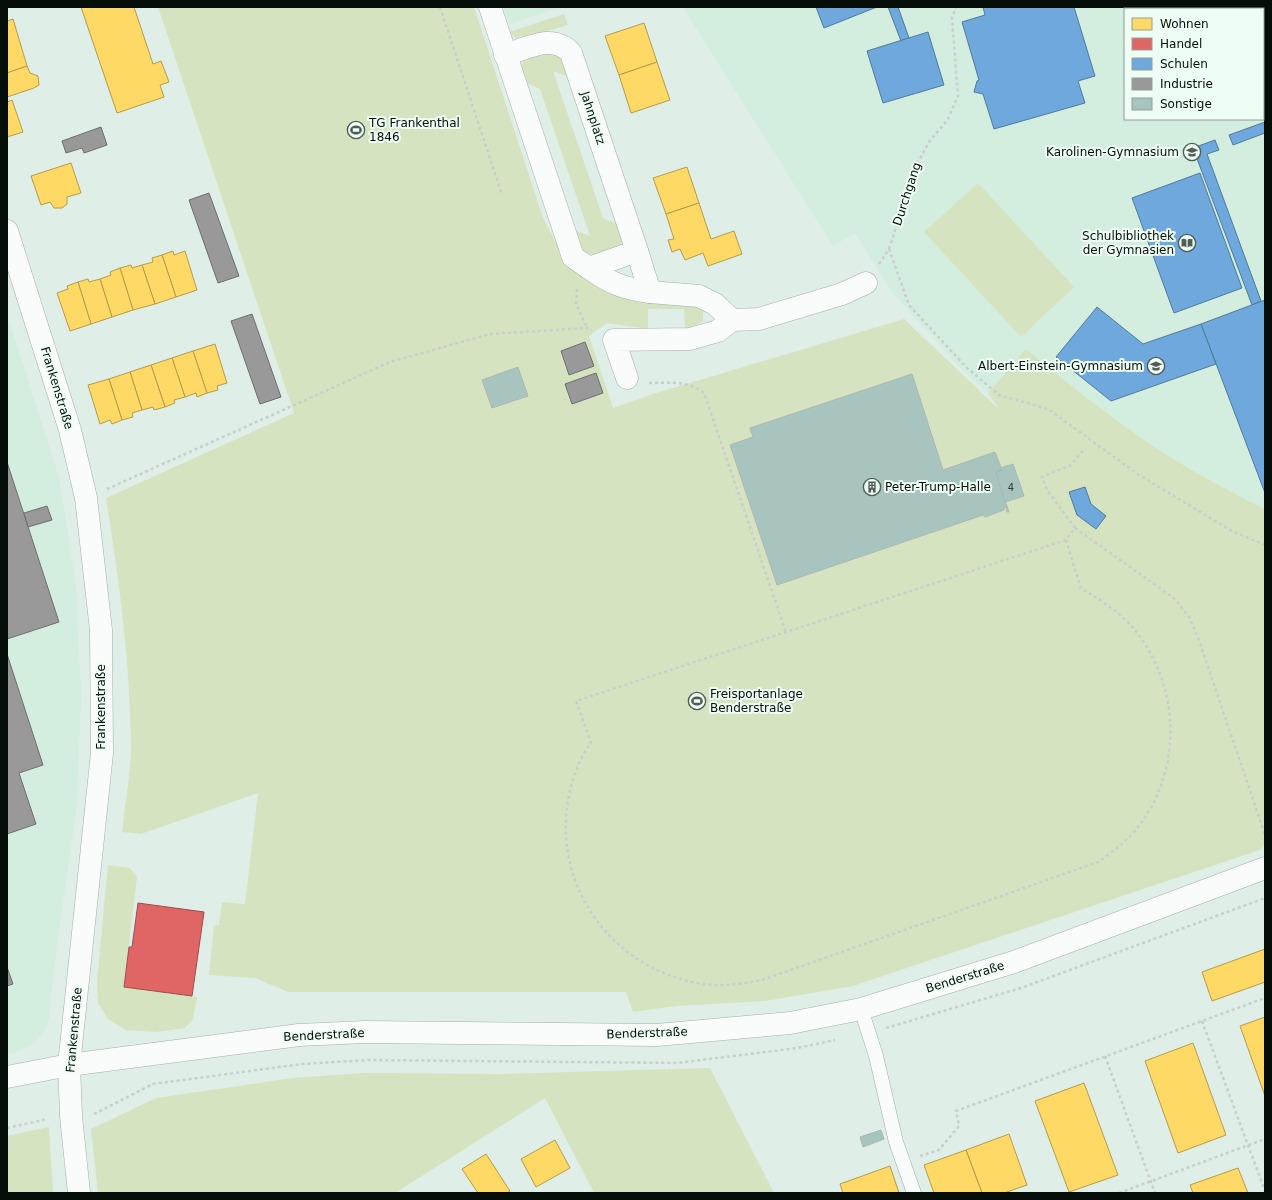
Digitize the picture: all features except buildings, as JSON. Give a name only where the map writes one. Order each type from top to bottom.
[{"type":"street","points":[[490,7],[573,257],[617,286],[626,289],[650,292],[699,296],[715,304],[732,320]]},
{"type":"street","name":"Jahnplatz","points":[[506,55],[552,42],[565,47],[571,53],[650,292]]},
{"type":"street","name":"Frankenstraße","points":[[7,232],[68,422],[86,498],[101,630],[102,752],[70,1065],[71,1116],[79,1193]]},
{"type":"street","points":[[589,268],[637,251]]},
{"type":"street","points":[[627,378],[614,340],[690,339],[718,331],[732,320],[759,319],[842,294],[866,283]]},
{"type":"street","name":"Benderstraße","points":[[7,1077],[70,1065],[299,1035],[365,1032],[656,1035],[790,1024],[861,1009],[1014,962],[1265,868]]},
{"type":"lane","points":[[861,1009],[876,1056],[896,1142],[914,1193]]},
{"type":"path","points":[[440,7],[502,195]]},
{"type":"path","name":"Durchgang","points":[[866,283],[889,249],[916,166],[929,142],[948,119],[958,96],[952,18],[956,7]]},
{"type":"path","points":[[889,249],[909,305],[966,367],[999,395],[1048,409],[1139,475],[1232,531],[1265,545]]},
{"type":"path","points":[[588,328],[576,304],[578,283],[589,268]]},
{"type":"path","points":[[86,498],[390,362],[490,334],[588,328],[614,340]]},
{"type":"path","points":[[627,378],[628,384],[678,382],[697,388],[704,393],[786,632]]},
{"type":"path","points":[[1085,448],[1071,465],[1042,477],[1047,490],[1076,528],[1175,599],[1189,617],[1202,647],[1265,836]]},
{"type":"path","points":[[1066,540],[1081,589],[1099,598],[1116,611],[1144,643],[1155,662],[1163,682],[1169,704],[1171,727],[1170,750],[1158,794],[1147,814],[1133,832],[1117,848],[1098,862],[762,980],[739,984],[715,985],[692,982],[669,976],[628,954],[610,938],[591,913],[574,878],[568,856],[565,833],[566,810],[578,766],[591,743],[576,701],[1066,540],[1076,528]]},
{"type":"path","points":[[904,1163],[939,1150],[960,1126],[956,1111],[1265,998]]},
{"type":"path","points":[[1202,1021],[1265,1192]]},
{"type":"path","points":[[1105,1056],[1155,1193]]},
{"type":"path","points":[[7,1128],[71,1116]]},
{"type":"path","points":[[1119,1193],[1265,1139]]},
{"type":"shaded area","name":"Freisportanlage Benderstraße","points":[[158,7],[474,7],[543,218],[567,263],[693,303],[703,309],[703,321],[694,327],[685,328],[684,309],[648,309],[648,329],[607,323],[589,336],[613,408],[653,394],[904,319],[1000,410],[988,393],[1026,349],[1097,406],[1134,433],[1195,472],[1265,509],[1265,843],[1260,850],[853,986],[765,1001],[676,1006],[633,1012],[626,992],[288,992],[255,978],[209,975],[214,925],[219,925],[222,902],[245,904],[258,793],[141,834],[122,832],[130,766],[130,714],[123,621],[106,498],[294,413]]},
{"type":"shaded area","points":[[503,7],[561,7],[509,24]]},
{"type":"shaded area","points":[[683,7],[1265,7],[1265,509],[1195,472],[1152,445],[1086,399],[1026,349],[988,393],[964,372],[892,292],[855,233],[833,246]]},
{"type":"shaded area","points":[[564,14],[568,25],[520,39],[515,38],[509,32]]},
{"type":"shaded area","points":[[547,51],[559,53],[572,78],[553,71],[603,218],[622,226],[624,239],[620,246],[595,255],[582,252],[569,228],[590,236],[540,89],[520,80],[521,67],[523,63],[534,55]]},
{"type":"shaded area","points":[[978,183],[1074,287],[1021,337],[924,232]]},
{"type":"shaded area","points":[[7,314],[59,478],[76,586],[81,696],[77,805],[56,951],[49,1019],[43,1033],[33,1044],[19,1051],[7,1054]]},
{"type":"shaded area","points":[[108,865],[130,868],[137,877],[124,987],[197,997],[193,1019],[185,1028],[156,1032],[126,1030],[108,1019],[98,1003],[97,981]]},
{"type":"shaded area","points":[[710,1068],[774,1193],[594,1193],[545,1098],[395,1193],[98,1193],[91,1129],[156,1098],[293,1078],[363,1073],[500,1074]]},
{"type":"shaded area","points":[[49,1127],[53,1193],[7,1193],[7,1136]]},
{"type":"place","name":"TG Frankenthal 1846","points":[[356,130]]},
{"type":"place","name":"Karolinen-Gymnasium","points":[[1192,152]]},
{"type":"place","name":"Schulbibliothek der Gymnasien","points":[[1187,243]]},
{"type":"place","name":"Albert-Einstein-Gymnasium","points":[[1156,366]]},
{"type":"place","name":"Peter-Trump-Halle","points":[[872,487]]},
{"type":"place","name":"Freisportanlage Benderstraße","points":[[697,701]]}]
